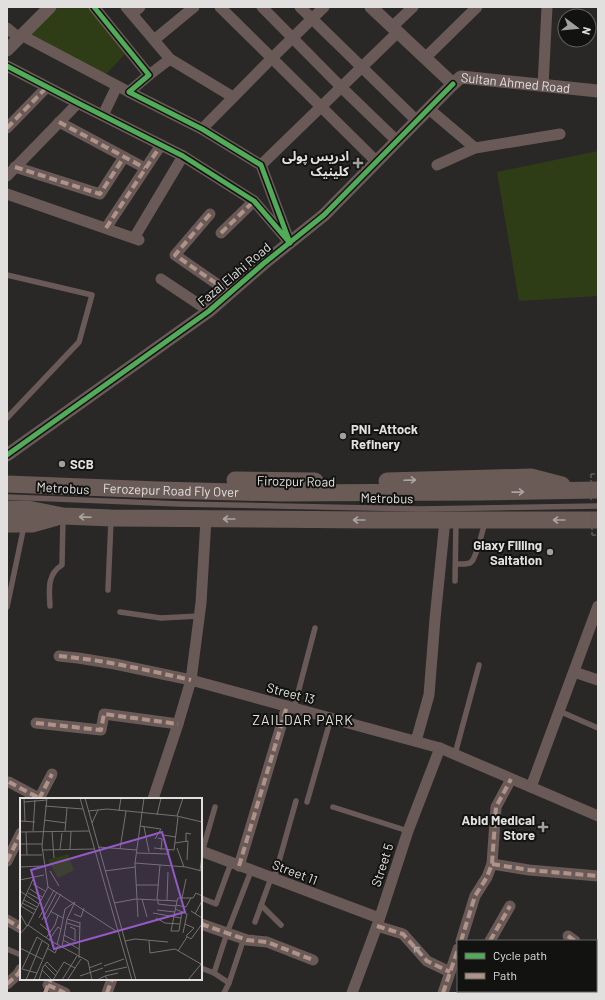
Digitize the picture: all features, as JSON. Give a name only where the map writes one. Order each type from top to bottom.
[{"type":"main road","name":"Firozpur Road","points":[[7,477],[356,482],[531,477],[591,490]]},
{"type":"main road","name":"Ferozepur Road Fly Over","points":[[7,484],[280,493],[479,492]]},
{"type":"main road","name":"Firozpur Road","points":[[479,492],[591,490]]},
{"type":"main road","points":[[7,509],[26,517]]},
{"type":"main road","points":[[7,524],[26,517],[63,516],[206,519],[485,520],[595,527]]},
{"type":"street","points":[[7,50],[50,7]]},
{"type":"street","points":[[94,7],[149,75]]},
{"type":"street","points":[[154,40],[194,7]]},
{"type":"street","points":[[220,7],[377,162]]},
{"type":"street","points":[[262,7],[397,141]]},
{"type":"street","points":[[300,7],[417,121]]},
{"type":"street","points":[[202,129],[324,7]]},
{"type":"street","name":"Sultan Ahmed Road","points":[[371,7],[453,84],[461,77],[598,91]]},
{"type":"street","points":[[261,165],[361,67],[413,7]]},
{"type":"street","points":[[426,58],[477,7]]},
{"type":"street","points":[[543,86],[544,8]]},
{"type":"street","points":[[132,9],[154,40],[170,59],[233,98]]},
{"type":"street","points":[[7,28],[202,129],[261,165],[290,243]]},
{"type":"street","points":[[129,92],[170,59]]},
{"type":"street","points":[[7,66],[183,156],[254,201],[290,243]]},
{"type":"street","name":"Fazal Elahi Road","points":[[7,455],[209,310],[324,215],[453,84]]},
{"type":"street","points":[[103,115],[117,86]]},
{"type":"street","points":[[7,128],[47,87]]},
{"type":"street","points":[[7,176],[78,103]]},
{"type":"street","points":[[429,109],[475,148]]},
{"type":"street","points":[[59,122],[145,168]]},
{"type":"street","points":[[437,165],[475,148],[560,134]]},
{"type":"street","points":[[106,228],[161,145]]},
{"type":"street","points":[[7,194],[136,239],[183,156]]},
{"type":"street","points":[[15,167],[100,194],[124,157]]},
{"type":"street","points":[[220,232],[254,201]]},
{"type":"street","points":[[210,214],[175,255],[230,293]]},
{"type":"street","points":[[161,279],[209,310]]},
{"type":"street","points":[[153,798],[178,724],[190,680],[201,603],[206,519]]},
{"type":"street","points":[[416,741],[429,695],[435,619],[451,520]]},
{"type":"street","points":[[531,788],[598,606]]},
{"type":"street","name":"Street 13","points":[[59,656],[115,664],[190,680],[440,748],[598,816]]},
{"type":"street","points":[[574,672],[598,680]]},
{"type":"street","points":[[235,864],[290,707]]},
{"type":"street","points":[[36,723],[101,730],[104,714],[178,724]]},
{"type":"street","name":"Street 5","points":[[352,993],[378,922],[408,831],[440,748]]},
{"type":"street","points":[[40,798],[52,774]]},
{"type":"street","points":[[461,940],[475,896],[487,877],[492,864],[496,807],[511,779]]},
{"type":"street","points":[[9,782],[37,798]]},
{"type":"street","points":[[7,861],[20,835]]},
{"type":"street","name":"Street 11","points":[[202,851],[378,922],[403,934],[427,961],[450,972]]},
{"type":"street","points":[[492,864],[529,870],[598,876]]},
{"type":"street","points":[[491,940],[510,906]]},
{"type":"street","points":[[7,920],[20,926]]},
{"type":"street","points":[[202,924],[247,940],[267,942],[313,960]]},
{"type":"street","points":[[443,993],[457,952]]},
{"type":"street","points":[[9,981],[20,971]]},
{"type":"street","points":[[107,993],[112,980]]},
{"type":"street","points":[[48,986],[65,993]]},
{"type":"lane","points":[[7,275],[92,295],[79,342],[7,418]]},
{"type":"lane","name":"Metrobus","points":[[7,497],[180,504],[420,510],[598,506]]},
{"type":"lane","points":[[50,606],[50,584],[56,569],[62,565],[63,516]]},
{"type":"lane","points":[[7,607],[26,517]]},
{"type":"lane","points":[[108,590],[112,518]]},
{"type":"lane","points":[[451,520],[456,564],[455,581]]},
{"type":"lane","points":[[456,564],[470,563],[473,560],[478,548],[485,520]]},
{"type":"lane","points":[[120,612],[161,618],[199,616]]},
{"type":"lane","points":[[290,707],[315,628]]},
{"type":"lane","points":[[455,754],[478,665]]},
{"type":"lane","points":[[559,711],[598,728]]},
{"type":"lane","points":[[307,802],[331,718]]},
{"type":"lane","points":[[255,922],[272,879],[296,801]]},
{"type":"lane","points":[[202,848],[215,807]]},
{"type":"lane","points":[[333,807],[408,831]]},
{"type":"lane","points":[[202,898],[216,904],[235,864]]},
{"type":"lane","points":[[214,973],[227,933],[252,871]]},
{"type":"lane","points":[[261,906],[280,924]]},
{"type":"lane","points":[[224,993],[229,983],[244,938]]},
{"type":"lane","points":[[7,949],[20,955]]},
{"type":"lane","points":[[202,968],[214,973],[229,983]]},
{"type":"path","points":[[591,474],[598,474]]},
{"type":"path","points":[[595,527],[598,535]]},
{"type":"green space","points":[[51,7],[94,7],[129,50],[102,78],[21,35]]},
{"type":"green space","points":[[598,151],[598,296],[519,301],[497,172]]},
{"type":"marked path","points":[[7,128],[47,87]]},
{"type":"marked path","points":[[59,122],[145,168]]},
{"type":"marked path","points":[[106,228],[161,145]]},
{"type":"marked path","points":[[15,167],[100,194],[124,157]]},
{"type":"marked path","points":[[221,233],[254,201]]},
{"type":"marked path","points":[[210,214],[175,255],[230,293]]},
{"type":"marked path","points":[[59,656],[109,663],[191,680]]},
{"type":"marked path","points":[[239,866],[287,706]]},
{"type":"marked path","points":[[36,723],[101,730],[104,714],[178,724]]},
{"type":"marked path","points":[[40,798],[52,774]]},
{"type":"marked path","points":[[461,940],[475,896],[487,877],[492,864],[496,807],[511,779]]},
{"type":"marked path","points":[[9,782],[39,798]]},
{"type":"marked path","points":[[7,861],[20,835]]},
{"type":"marked path","points":[[492,864],[529,870],[598,876]]},
{"type":"marked path","points":[[491,940],[510,906]]},
{"type":"marked path","points":[[7,920],[20,927]]},
{"type":"marked path","points":[[202,924],[247,940],[267,942],[313,960]]},
{"type":"marked path","points":[[377,926],[403,934],[427,961],[450,972]]},
{"type":"marked path","points":[[568,936],[574,940]]},
{"type":"marked path","points":[[443,993],[457,952]]},
{"type":"marked path","points":[[7,984],[20,971]]},
{"type":"marked path","points":[[45,993],[51,980]]},
{"type":"marked path","points":[[107,993],[112,980]]},
{"type":"marked path","points":[[48,985],[65,993]]},
{"type":"cycle path","points":[[7,66],[183,156],[254,201],[290,243],[261,165],[202,129],[129,92],[149,75],[94,7]]},
{"type":"cycle path","points":[[7,455],[209,311],[263,264],[324,215],[453,84]]},
{"type":"place","name":"ادریس پولی کلینیک","points":[[358,163]]},
{"type":"place","name":"PNI -Attock Refinery","points":[[343,436]]},
{"type":"place","name":"SCB","points":[[62,464]]},
{"type":"place","name":"Glaxy Filling Saltation","points":[[550,552]]},
{"type":"place","name":"Abid Medical Store","points":[[543,827]]},
{"type":"district","name":"ZAILDAR PARK","points":[[303,720]]}]
